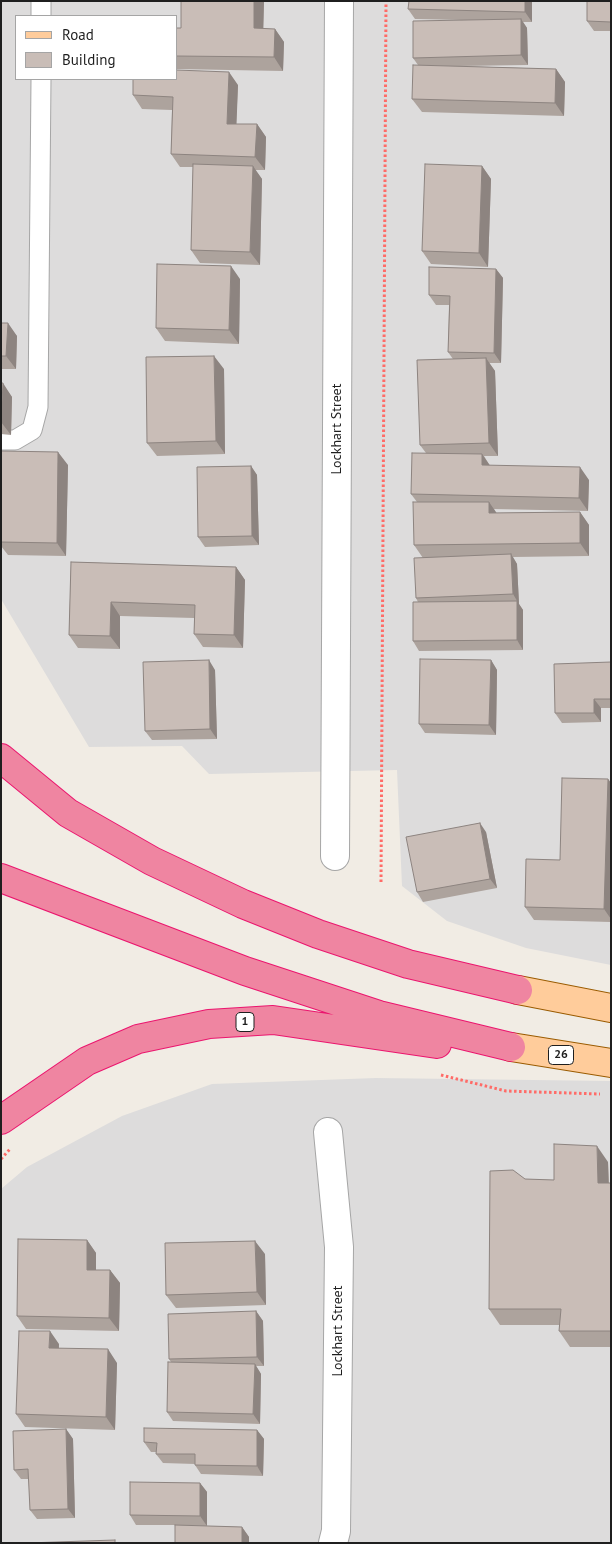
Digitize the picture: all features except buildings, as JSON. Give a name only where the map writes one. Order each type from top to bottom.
[{"type":"highway","points":[[1,758],[68,813],[152,861],[243,904],[318,934],[408,964],[518,990]]},
{"type":"highway","points":[[1,878],[246,971],[379,1014],[512,1047]]},
{"type":"highway","name":"1","points":[[1,1120],[87,1060],[138,1039],[208,1024],[273,1020],[430,1044],[512,1047]]},
{"type":"main road","points":[[518,990],[611,1008]]},
{"type":"main road","name":"26","points":[[512,1047],[611,1063]]},
{"type":"street","name":"Lockhart Street","points":[[335,856],[339,1]]},
{"type":"street","name":"Lockhart Street","points":[[328,1132],[338,1247],[336,1539]]},
{"type":"lane","points":[[41,1],[41,15]]},
{"type":"lane","points":[[1,440],[15,440],[32,430],[38,407],[41,80]]},
{"type":"path","points":[[381,882],[386,1]]},
{"type":"path","points":[[434,1073],[506,1091],[601,1094]]},
{"type":"path","points":[[1,1159],[13,1146]]},
{"type":"shaded area","points":[[1,1],[611,1],[611,965],[526,948],[447,921],[402,886],[397,770],[209,774],[182,746],[89,747],[1,599]]},
{"type":"shaded area","points":[[376,1078],[611,1081],[611,1543],[1,1543],[1,1189],[27,1167],[122,1116],[212,1084]]}]
